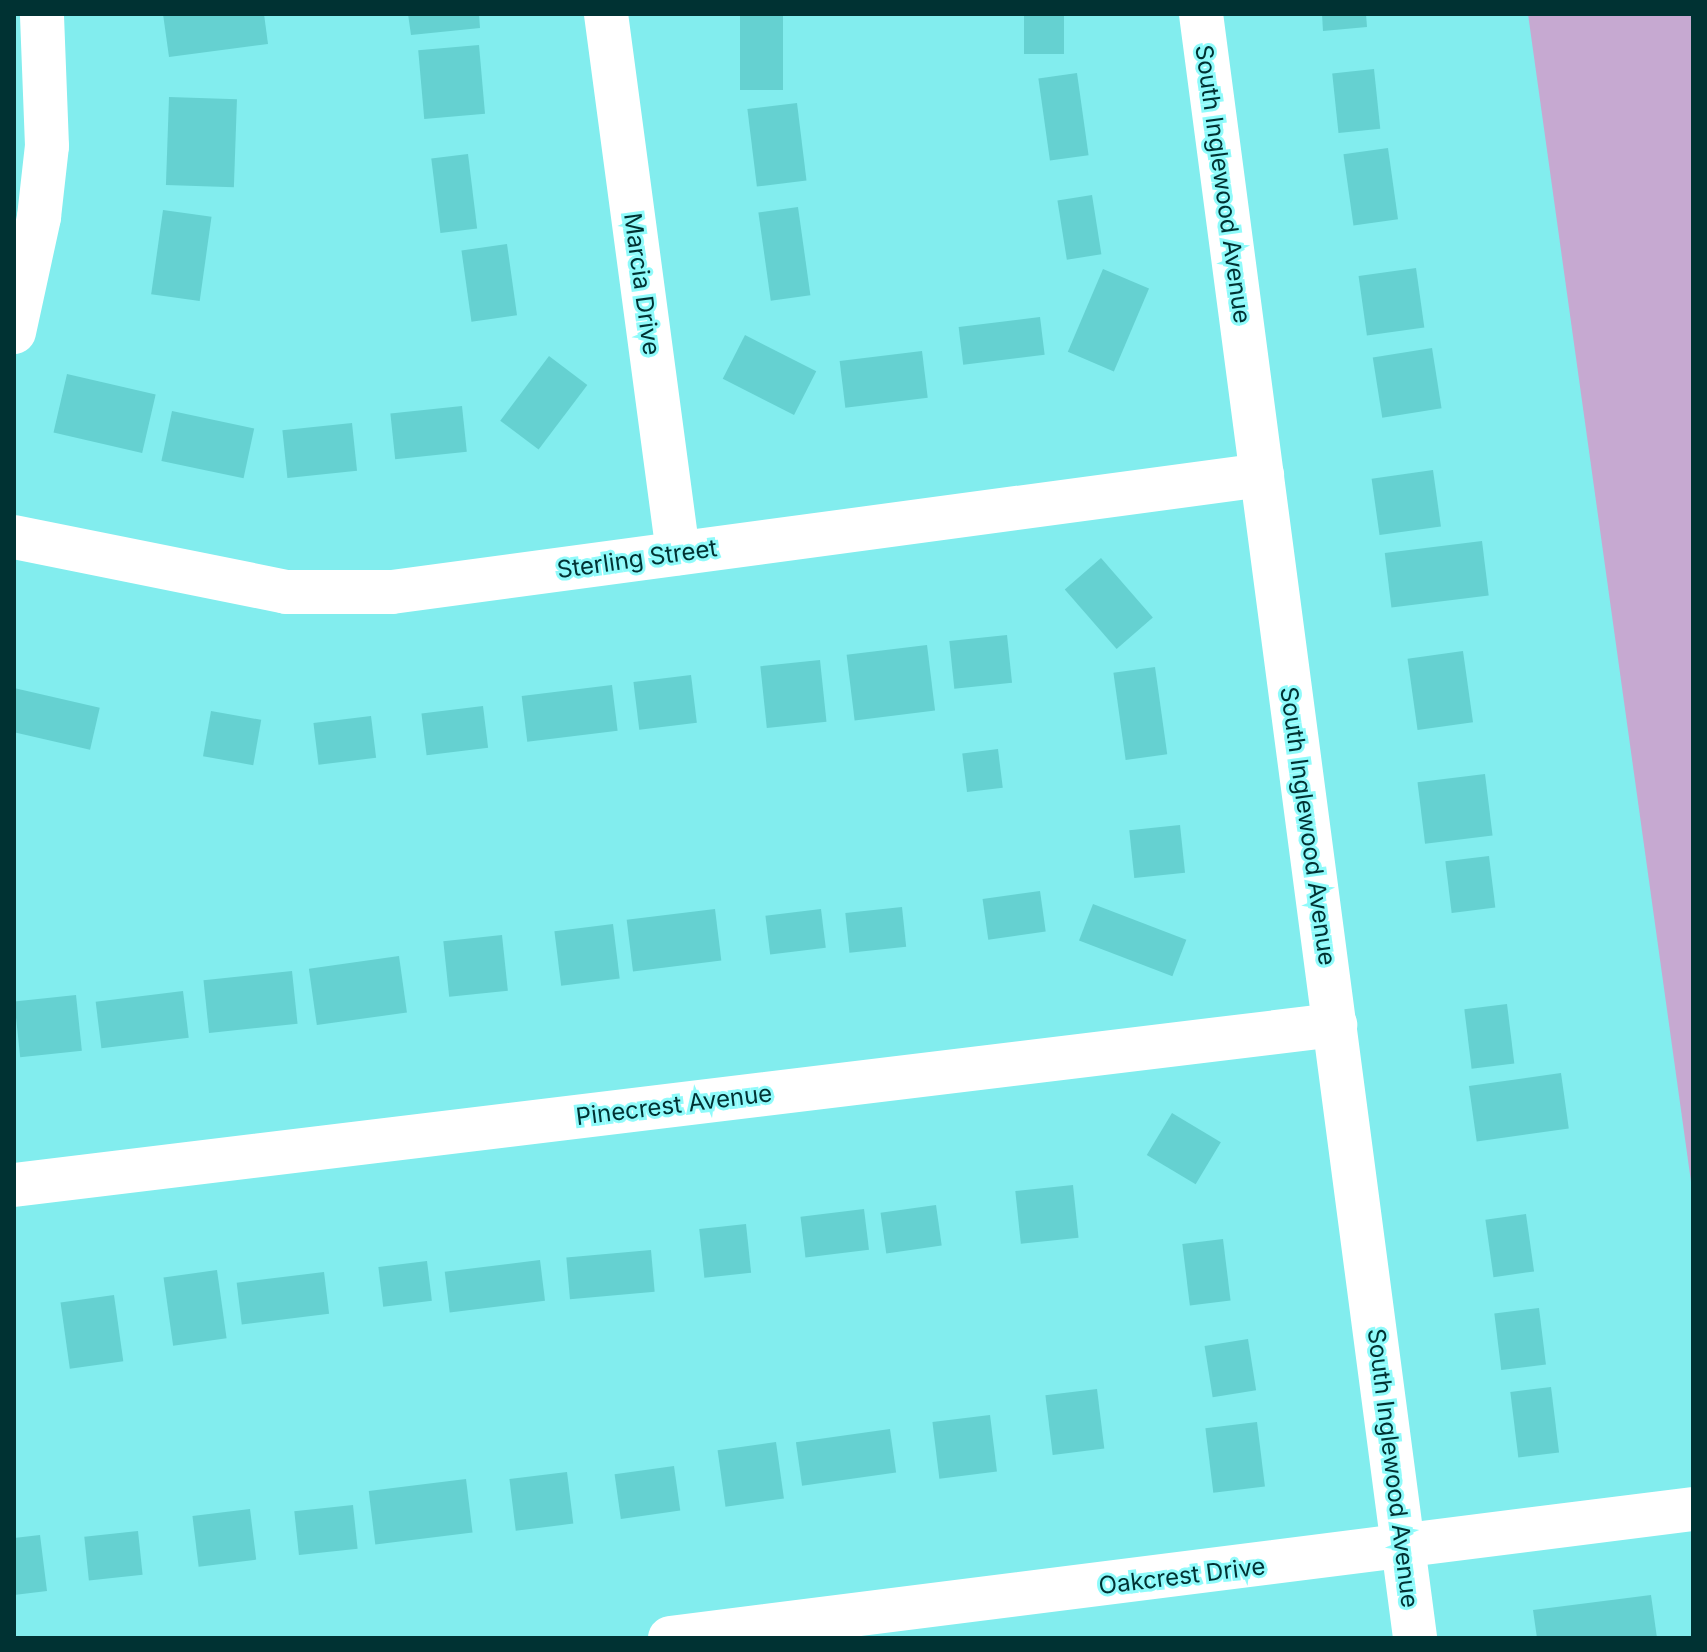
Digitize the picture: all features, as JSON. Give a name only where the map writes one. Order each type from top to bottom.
[{"type":"street","points":[[14,332],[39,217],[47,146],[42,14]]},
{"type":"street","name":"Marcia Drive","points":[[606,14],[678,553]]},
{"type":"street","name":"South Inglewood Avenue","points":[[1201,14],[1415,1638]]},
{"type":"street","name":"Sterling Street","points":[[14,537],[249,587],[321,595],[392,592],[1262,475]]},
{"type":"street","name":"Pinecrest Avenue","points":[[14,1185],[1335,1025]]},
{"type":"street","name":"Oakcrest Drive","points":[[670,1638],[1403,1549],[1693,1509]]},
{"type":"shaded area","points":[[1528,14],[1693,14],[1693,1196]]},
{"type":"building","points":[[163,14],[264,14],[268,44],[169,57]]},
{"type":"building","points":[[408,14],[479,14],[480,28],[411,35]]},
{"type":"building","points":[[740,14],[783,14],[783,90],[740,90]]},
{"type":"building","points":[[1024,14],[1064,14],[1064,54],[1024,54]]},
{"type":"building","points":[[1322,14],[1366,14],[1367,27],[1323,31]]},
{"type":"building","points":[[479,45],[485,114],[424,119],[418,50]]},
{"type":"building","points":[[1374,69],[1380,129],[1339,133],[1332,73]]},
{"type":"building","points":[[1077,73],[1089,155],[1050,161],[1038,78]]},
{"type":"building","points":[[169,97],[237,99],[234,187],[166,185]]},
{"type":"building","points":[[797,103],[807,180],[757,187],[747,109]]},
{"type":"building","points":[[1388,148],[1398,219],[1353,226],[1343,154]]},
{"type":"building","points":[[468,154],[477,228],[440,233],[431,159]]},
{"type":"building","points":[[1092,195],[1101,254],[1067,260],[1057,200]]},
{"type":"building","points":[[798,207],[810,295],[771,301],[758,213]]},
{"type":"building","points":[[163,210],[212,217],[200,301],[151,294]]},
{"type":"building","points":[[507,244],[517,315],[471,322],[461,250]]},
{"type":"building","points":[[1416,268],[1424,327],[1367,335],[1359,276]]},
{"type":"building","points":[[1103,269],[1149,289],[1114,371],[1068,352]]},
{"type":"building","points":[[1040,317],[1045,355],[963,365],[959,327]]},
{"type":"building","points":[[745,335],[816,371],[794,415],[723,379]]},
{"type":"building","points":[[1432,348],[1442,408],[1382,418],[1373,357]]},
{"type":"building","points":[[922,351],[928,398],[845,408],[840,361]]},
{"type":"building","points":[[549,356],[587,385],[539,450],[500,421]]},
{"type":"building","points":[[67,374],[156,394],[142,453],[54,432]]},
{"type":"building","points":[[462,406],[467,452],[395,459],[390,414]]},
{"type":"building","points":[[172,411],[254,428],[244,478],[161,461]]},
{"type":"building","points":[[352,423],[357,471],[287,478],[282,430]]},
{"type":"building","points":[[1433,470],[1441,526],[1380,535],[1372,479]]},
{"type":"building","points":[[1482,541],[1489,596],[1391,608],[1385,553]]},
{"type":"building","points":[[1101,558],[1153,618],[1117,649],[1065,589]]},
{"type":"building","points":[[1007,635],[1012,683],[954,689],[949,641]]},
{"type":"building","points":[[927,645],[935,711],[855,720],[847,655]]},
{"type":"building","points":[[1463,651],[1473,722],[1418,730],[1408,659]]},
{"type":"building","points":[[820,660],[826,722],[767,728],[760,666]]},
{"type":"building","points":[[1155,667],[1167,754],[1126,760],[1113,673]]},
{"type":"building","points":[[691,675],[697,723],[639,730],[633,682]]},
{"type":"building","points":[[612,685],[618,731],[527,742],[522,696]]},
{"type":"building","points":[[14,688],[100,708],[90,750],[14,732]]},
{"type":"building","points":[[483,706],[488,748],[427,755],[421,714]]},
{"type":"building","points":[[211,711],[261,720],[253,765],[203,756]]},
{"type":"building","points":[[371,716],[376,758],[319,765],[313,723]]},
{"type":"building","points":[[998,749],[1003,788],[967,792],[962,753]]},
{"type":"building","points":[[1485,774],[1493,836],[1425,844],[1418,782]]},
{"type":"building","points":[[1180,825],[1185,873],[1134,878],[1129,830]]},
{"type":"building","points":[[1489,856],[1495,908],[1452,913],[1445,861]]},
{"type":"building","points":[[1040,891],[1046,932],[988,940],[983,899]]},
{"type":"building","points":[[1093,904],[1186,940],[1172,976],[1079,940]]},
{"type":"building","points":[[902,907],[906,947],[849,953],[845,913]]},
{"type":"building","points":[[715,909],[721,961],[633,971],[627,920]]},
{"type":"building","points":[[821,909],[826,948],[770,955],[765,916]]},
{"type":"building","points":[[613,924],[620,979],[561,986],[554,931]]},
{"type":"building","points":[[502,935],[508,991],[449,997],[443,941]]},
{"type":"building","points":[[399,956],[407,1012],[317,1025],[309,969]]},
{"type":"building","points":[[292,971],[298,1024],[209,1033],[203,980]]},
{"type":"building","points":[[183,991],[189,1038],[101,1048],[96,1002]]},
{"type":"building","points":[[76,995],[82,1051],[20,1057],[14,1001]]},
{"type":"building","points":[[1507,1004],[1514,1064],[1472,1069],[1464,1009]]},
{"type":"building","points":[[1561,1073],[1569,1128],[1477,1141],[1469,1086]]},
{"type":"building","points":[[1172,1113],[1221,1142],[1196,1184],[1147,1155]]},
{"type":"building","points":[[1073,1185],[1079,1238],[1021,1244],[1015,1191]]},
{"type":"building","points":[[936,1205],[942,1246],[886,1253],[881,1213]]},
{"type":"building","points":[[864,1209],[869,1250],[805,1257],[800,1217]]},
{"type":"building","points":[[1526,1214],[1534,1271],[1493,1277],[1485,1220]]},
{"type":"building","points":[[746,1224],[751,1273],[704,1278],[699,1229]]},
{"type":"building","points":[[1223,1239],[1231,1301],[1190,1306],[1182,1244]]},
{"type":"building","points":[[651,1250],[655,1292],[570,1299],[566,1257]]},
{"type":"building","points":[[540,1260],[545,1301],[450,1312],[445,1272]]},
{"type":"building","points":[[427,1261],[432,1301],[383,1307],[378,1267]]},
{"type":"building","points":[[217,1270],[227,1338],[173,1346],[164,1278]]},
{"type":"building","points":[[324,1272],[329,1314],[242,1324],[237,1283]]},
{"type":"building","points":[[114,1295],[123,1361],[70,1369],[61,1303]]},
{"type":"building","points":[[1539,1308],[1546,1365],[1501,1370],[1494,1313]]},
{"type":"building","points":[[1248,1339],[1256,1390],[1213,1397],[1205,1346]]},
{"type":"building","points":[[1551,1387],[1559,1453],[1518,1458],[1510,1392]]},
{"type":"building","points":[[1097,1389],[1104,1449],[1053,1455],[1045,1395]]},
{"type":"building","points":[[990,1415],[997,1472],[939,1479],[932,1422]]},
{"type":"building","points":[[1257,1422],[1265,1487],[1213,1493],[1205,1428]]},
{"type":"building","points":[[890,1429],[896,1473],[802,1486],[796,1442]]},
{"type":"building","points":[[776,1442],[784,1498],[726,1507],[718,1450]]},
{"type":"building","points":[[674,1466],[680,1511],[621,1519],[615,1474]]},
{"type":"building","points":[[567,1472],[573,1524],[516,1531],[509,1479]]},
{"type":"building","points":[[466,1479],[473,1533],[375,1545],[369,1491]]},
{"type":"building","points":[[353,1505],[358,1549],[299,1555],[294,1511]]},
{"type":"building","points":[[250,1509],[256,1560],[199,1567],[192,1516]]},
{"type":"building","points":[[138,1531],[143,1575],[89,1580],[84,1537]]},
{"type":"building","points":[[40,1535],[47,1591],[14,1595],[14,1538]]},
{"type":"building","points":[[1651,1595],[1657,1638],[1537,1638],[1533,1610]]}]
